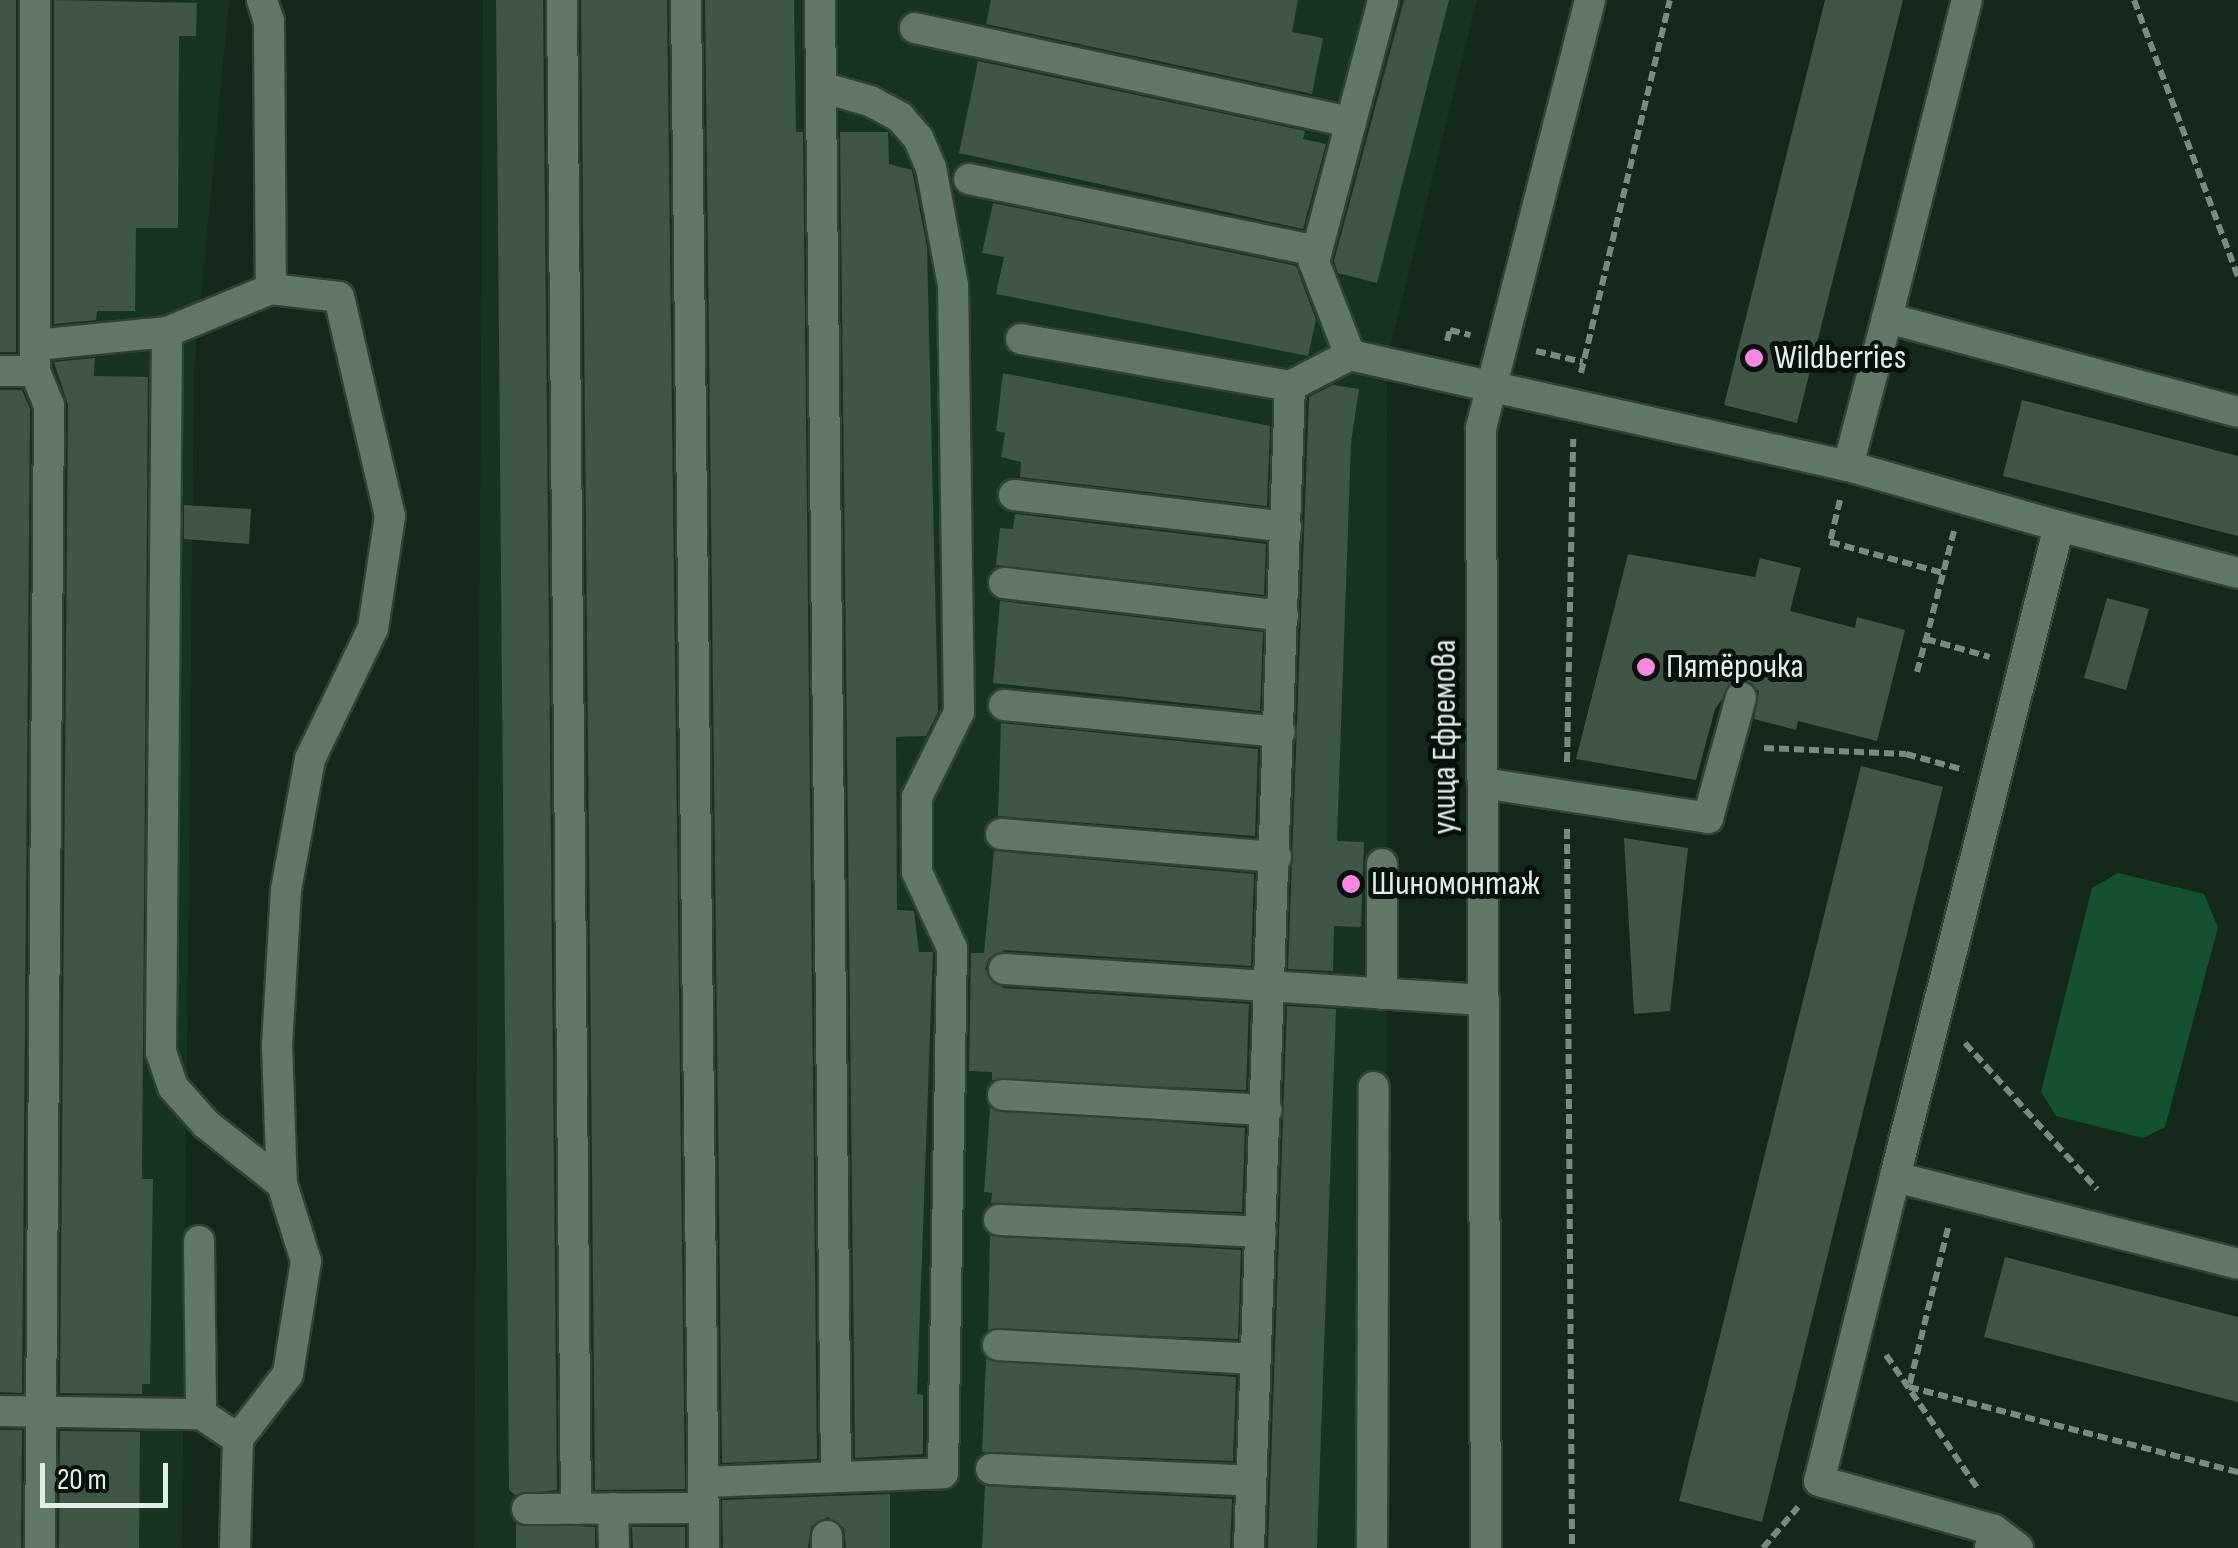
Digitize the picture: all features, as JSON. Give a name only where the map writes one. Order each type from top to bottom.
[{"type":"street","points":[[35,0],[35,358],[49,404],[40,1548]]},
{"type":"street","points":[[262,0],[269,21],[271,289]]},
{"type":"street","points":[[562,0],[576,1509]]},
{"type":"street","points":[[686,0],[704,1548]]},
{"type":"street","points":[[820,0],[836,1477]]},
{"type":"street","points":[[1350,355],[1314,262],[1384,0]]},
{"type":"street","name":"улица Ефремова","points":[[1486,1548],[1481,428],[1590,0]]},
{"type":"street","points":[[1848,466],[1968,0]]},
{"type":"street","points":[[915,28],[1351,122]]},
{"type":"street","points":[[527,1509],[613,1508],[836,1477],[944,1473],[952,948],[917,872],[917,797],[958,712],[954,285],[931,168],[900,116],[821,87]]},
{"type":"street","points":[[970,178],[1317,251]]},
{"type":"street","points":[[0,371],[35,358],[166,332],[271,289],[339,297],[390,516],[373,628],[310,759],[286,890],[277,1044],[282,1184],[306,1261],[288,1374],[238,1439],[235,1548]]},
{"type":"street","points":[[1887,318],[2238,412]]},
{"type":"street","points":[[166,332],[161,1052],[172,1087],[206,1124],[282,1184]]},
{"type":"street","points":[[1021,339],[1290,386],[1350,355],[1493,382],[1848,466],[2238,573]]},
{"type":"street","points":[[1249,1548],[1272,987],[1290,386]]},
{"type":"street","points":[[1014,495],[1286,527]]},
{"type":"street","points":[[2001,1542],[1819,1481],[2060,526]]},
{"type":"street","points":[[1004,583],[1283,616]]},
{"type":"street","points":[[1483,783],[1708,818],[1741,697]]},
{"type":"street","points":[[1004,704],[1280,732]]},
{"type":"street","points":[[1000,834],[1276,856]]},
{"type":"street","points":[[1382,864],[1382,994]]},
{"type":"street","points":[[1004,968],[1484,1000]]},
{"type":"street","points":[[1372,1548],[1374,1088]]},
{"type":"street","points":[[1003,1095],[1267,1110]]},
{"type":"street","points":[[1895,1177],[2238,1264]]},
{"type":"street","points":[[1000,1220],[1262,1232]]},
{"type":"street","points":[[199,1240],[201,1414]]},
{"type":"street","points":[[998,1345],[1256,1359]]},
{"type":"street","points":[[0,1411],[201,1414],[238,1439]]},
{"type":"street","points":[[991,1469],[1251,1482]]},
{"type":"street","points":[[613,1508],[614,1548]]},
{"type":"path","points":[[2134,0],[2238,276]]},
{"type":"path","points":[[1917,672],[1963,498]]},
{"type":"path","points":[[1840,499],[1830,542],[1943,573]]},
{"type":"path","points":[[1926,639],[2024,666]]},
{"type":"path","points":[[1728,747],[1906,754],[1973,773]]},
{"type":"path","points":[[1937,1012],[2144,1240]]},
{"type":"path","points":[[1909,1387],[1957,1193]]},
{"type":"path","points":[[1860,1316],[1976,1486],[2001,1542]]},
{"type":"path","points":[[1909,1387],[2238,1472]]},
{"type":"path","points":[[1763,1548],[1819,1481]]},
{"type":"shaded area","points":[[0,0],[229,0],[194,371],[182,1548],[0,1548]]},
{"type":"shaded area","points":[[483,0],[1477,0],[1387,360],[1386,1548],[474,1548]]},
{"type":"green space","points":[[2118,873],[2204,894],[2218,927],[2165,1127],[2143,1138],[2056,1116],[2041,1092],[2092,888]]},
{"type":"building","points":[[0,0],[16,0],[16,352],[0,352]]},
{"type":"building","points":[[54,0],[197,3],[196,36],[179,36],[178,228],[136,228],[135,311],[97,311],[96,320],[54,324]]},
{"type":"building","points":[[496,0],[543,0],[557,1490],[515,1495],[509,1490]]},
{"type":"building","points":[[581,0],[667,0],[685,1489],[595,1490]]},
{"type":"building","points":[[705,0],[794,0],[796,132],[803,132],[817,1459],[722,1463]]},
{"type":"building","points":[[991,0],[1298,0],[1292,32],[1323,38],[1312,94],[986,24]]},
{"type":"building","points":[[1404,0],[1449,0],[1377,283],[1338,273],[1334,261]]},
{"type":"building","points":[[1825,0],[1903,0],[1797,423],[1724,405]]},
{"type":"building","points":[[978,61],[1305,131],[1303,139],[1326,144],[1303,229],[959,153]]},
{"type":"building","points":[[840,132],[888,132],[889,164],[912,170],[927,247],[938,712],[926,736],[896,737],[897,910],[914,911],[919,952],[933,952],[917,1394],[923,1395],[923,1454],[855,1458]]},
{"type":"building","points":[[993,203],[1296,266],[1316,320],[1308,356],[996,294],[1004,257],[982,253]]},
{"type":"building","points":[[95,358],[94,376],[148,377],[142,1179],[153,1179],[150,1384],[142,1384],[142,1394],[60,1393],[68,405],[54,362]]},
{"type":"building","points":[[1003,373],[1270,426],[1267,506],[1020,477],[1021,462],[1001,457],[1005,433],[996,431]]},
{"type":"building","points":[[1333,385],[1359,389],[1351,443],[1337,841],[1364,842],[1361,927],[1334,926],[1333,971],[1288,969],[1309,397]]},
{"type":"building","points":[[0,390],[22,390],[30,409],[22,1393],[0,1392]]},
{"type":"building","points":[[2022,400],[2238,456],[2238,536],[2003,476]]},
{"type":"building","points":[[184,505],[251,509],[249,544],[184,539]]},
{"type":"building","points":[[1015,514],[1266,544],[1264,595],[996,565],[1000,528],[1013,529]]},
{"type":"building","points":[[1628,554],[1755,577],[1760,558],[1801,568],[1790,611],[1855,628],[1857,617],[1905,630],[1877,741],[1798,721],[1796,730],[1754,719],[1759,691],[1737,679],[1715,709],[1696,780],[1576,759]]},
{"type":"building","points":[[2107,598],[2149,609],[2126,690],[2084,678]]},
{"type":"building","points":[[1000,601],[1263,632],[1260,711],[993,683]]},
{"type":"building","points":[[1001,723],[1258,749],[1255,836],[998,816]]},
{"type":"building","points":[[1861,766],[1943,787],[1762,1522],[1679,1501]]},
{"type":"building","points":[[1624,838],[1688,848],[1670,1011],[1634,1014]]},
{"type":"building","points":[[994,851],[1254,874],[1251,966],[1005,950],[989,958],[985,969],[1003,988],[1249,1004],[1246,1090],[992,1080],[992,1072],[969,1071],[971,953],[984,953]]},
{"type":"building","points":[[1287,1006],[1336,1009],[1317,1548],[1268,1548]]},
{"type":"building","points":[[990,1108],[1245,1128],[1242,1212],[991,1203],[992,1193],[984,1192]]},
{"type":"building","points":[[990,1236],[1241,1250],[1238,1339],[988,1330]]},
{"type":"building","points":[[2005,1257],[2238,1317],[2238,1402],[1984,1337]]},
{"type":"building","points":[[986,1359],[1236,1377],[1233,1461],[982,1452]]},
{"type":"building","points":[[0,1430],[22,1430],[21,1548],[0,1548]]},
{"type":"building","points":[[60,1431],[140,1432],[139,1548],[59,1548]]},
{"type":"building","points":[[985,1486],[1232,1499],[1230,1548],[982,1548]]},
{"type":"building","points":[[890,1494],[890,1548],[846,1548],[844,1528],[828,1517],[811,1526],[808,1548],[723,1548],[722,1500]]},
{"type":"building","points":[[516,1523],[595,1527],[595,1548],[516,1548]]},
{"type":"building","points":[[632,1527],[685,1527],[685,1548],[633,1548]]},
{"type":"place","name":"Wildberries","points":[[1754,358]]},
{"type":"place","name":"Пятёрочка","points":[[1646,667]]},
{"type":"place","name":"Шиномонтаж","points":[[1351,884]]}]
